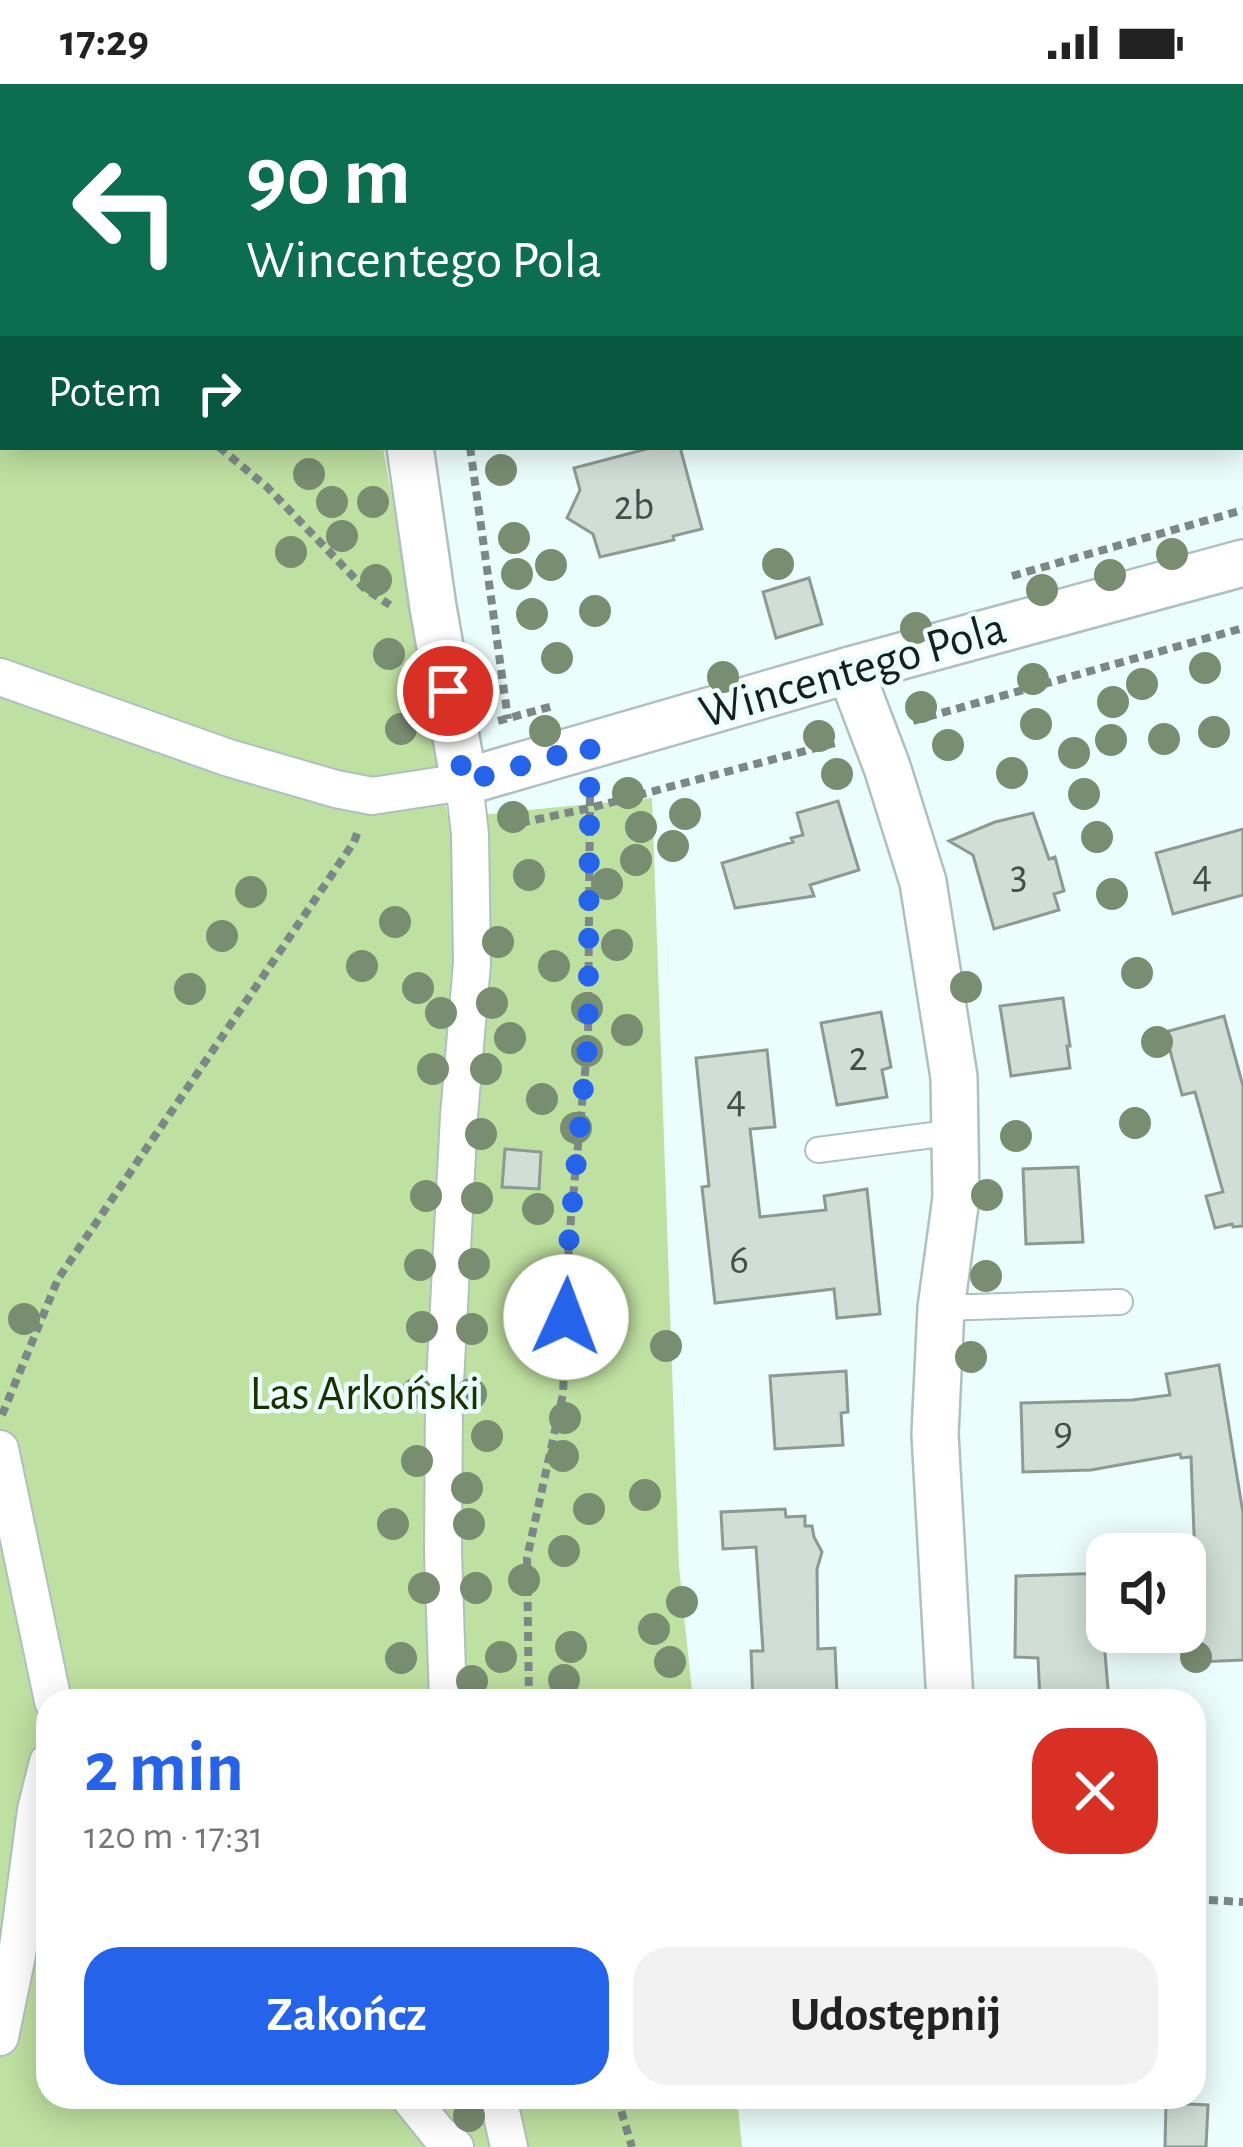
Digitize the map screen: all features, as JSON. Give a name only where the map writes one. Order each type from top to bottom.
[{"type":"street","points":[[410,450],[470,834],[472,963],[444,1401],[448,1689]]},
{"type":"street","name":"Wincentego Pola","points":[[464,782],[1243,562]]},
{"type":"street","points":[[850,670],[923,882],[954,1077],[956,1198],[941,1308],[935,1434],[949,1689]]},
{"type":"street","points":[[0,677],[296,780],[372,796],[464,782]]},
{"type":"street","points":[[0,1449],[50,1689]]},
{"type":"street","points":[[0,2037],[17,1954],[36,1810]]},
{"type":"street","points":[[418,2109],[455,2147]]},
{"type":"street","points":[[500,2109],[509,2147]]},
{"type":"lane","points":[[818,1150],[956,1132]]},
{"type":"lane","points":[[941,1308],[1120,1302]]},
{"type":"path","points":[[223,450],[267,487],[385,604],[434,607]]},
{"type":"path","points":[[470,450],[515,768]]},
{"type":"path","points":[[529,1689],[527,1558],[563,1394],[569,1239],[588,1041],[590,746]]},
{"type":"path","points":[[0,1420],[58,1279],[354,842],[372,796]]},
{"type":"path","points":[[1206,1900],[1243,1902]]},
{"type":"path","points":[[621,2109],[632,2147]]},
{"type":"green space","name":"Las Arkoński","points":[[0,450],[384,450],[448,818],[652,798],[679,1567],[692,1689],[36,1689],[36,2109],[738,2109],[742,2147],[0,2147]]},
{"type":"building","points":[[643,450],[681,450],[702,529],[600,557],[593,534],[567,518],[580,490],[574,468]]},
{"type":"building","points":[[809,578],[822,624],[776,638],[763,592]]},
{"type":"building","points":[[838,801],[859,870],[810,885],[814,896],[735,908],[722,863],[793,842],[791,838],[803,835],[797,813]]},
{"type":"building","points":[[1033,813],[1049,859],[1055,857],[1064,891],[1054,894],[1059,910],[994,929],[973,855],[949,841]]},
{"type":"building","points":[[1243,829],[1243,895],[1173,914],[1156,853]]},
{"type":"building","points":[[1063,998],[1070,1068],[1011,1076],[1000,1006]]},
{"type":"building","points":[[881,1012],[891,1067],[882,1070],[887,1097],[837,1105],[821,1023]]},
{"type":"building","points":[[1224,1016],[1243,1086],[1243,1226],[1215,1228],[1206,1196],[1223,1192],[1195,1092],[1182,1095],[1165,1032]]},
{"type":"building","points":[[767,1050],[775,1127],[750,1129],[760,1217],[826,1210],[824,1196],[867,1189],[880,1314],[837,1318],[834,1289],[715,1303],[702,1187],[709,1186],[696,1058]]},
{"type":"building","points":[[505,1149],[541,1152],[539,1189],[502,1187]]},
{"type":"building","points":[[1078,1167],[1083,1242],[1026,1244],[1023,1169]]},
{"type":"building","points":[[1219,1365],[1243,1513],[1243,1660],[1199,1662],[1199,1653],[1206,1653],[1206,1533],[1194,1533],[1191,1457],[1180,1454],[1091,1470],[1023,1472],[1021,1403],[1170,1395],[1166,1374]]},
{"type":"building","points":[[846,1371],[848,1412],[841,1413],[843,1445],[775,1449],[770,1376]]},
{"type":"building","points":[[785,1509],[786,1517],[805,1516],[805,1526],[812,1526],[822,1552],[817,1569],[818,1649],[835,1648],[837,1689],[753,1689],[751,1651],[763,1651],[756,1547],[723,1549],[721,1512]]},
{"type":"building","points":[[1086,1574],[1086,1653],[1105,1653],[1108,1689],[1039,1689],[1038,1658],[1015,1657],[1016,1576]]},
{"type":"building","points":[[1208,2105],[1206,2147],[1165,2147],[1166,2109],[1206,2109]]},
{"type":"route","points":[[448,691],[464,782],[590,746],[588,1041],[566,1317]]}]
